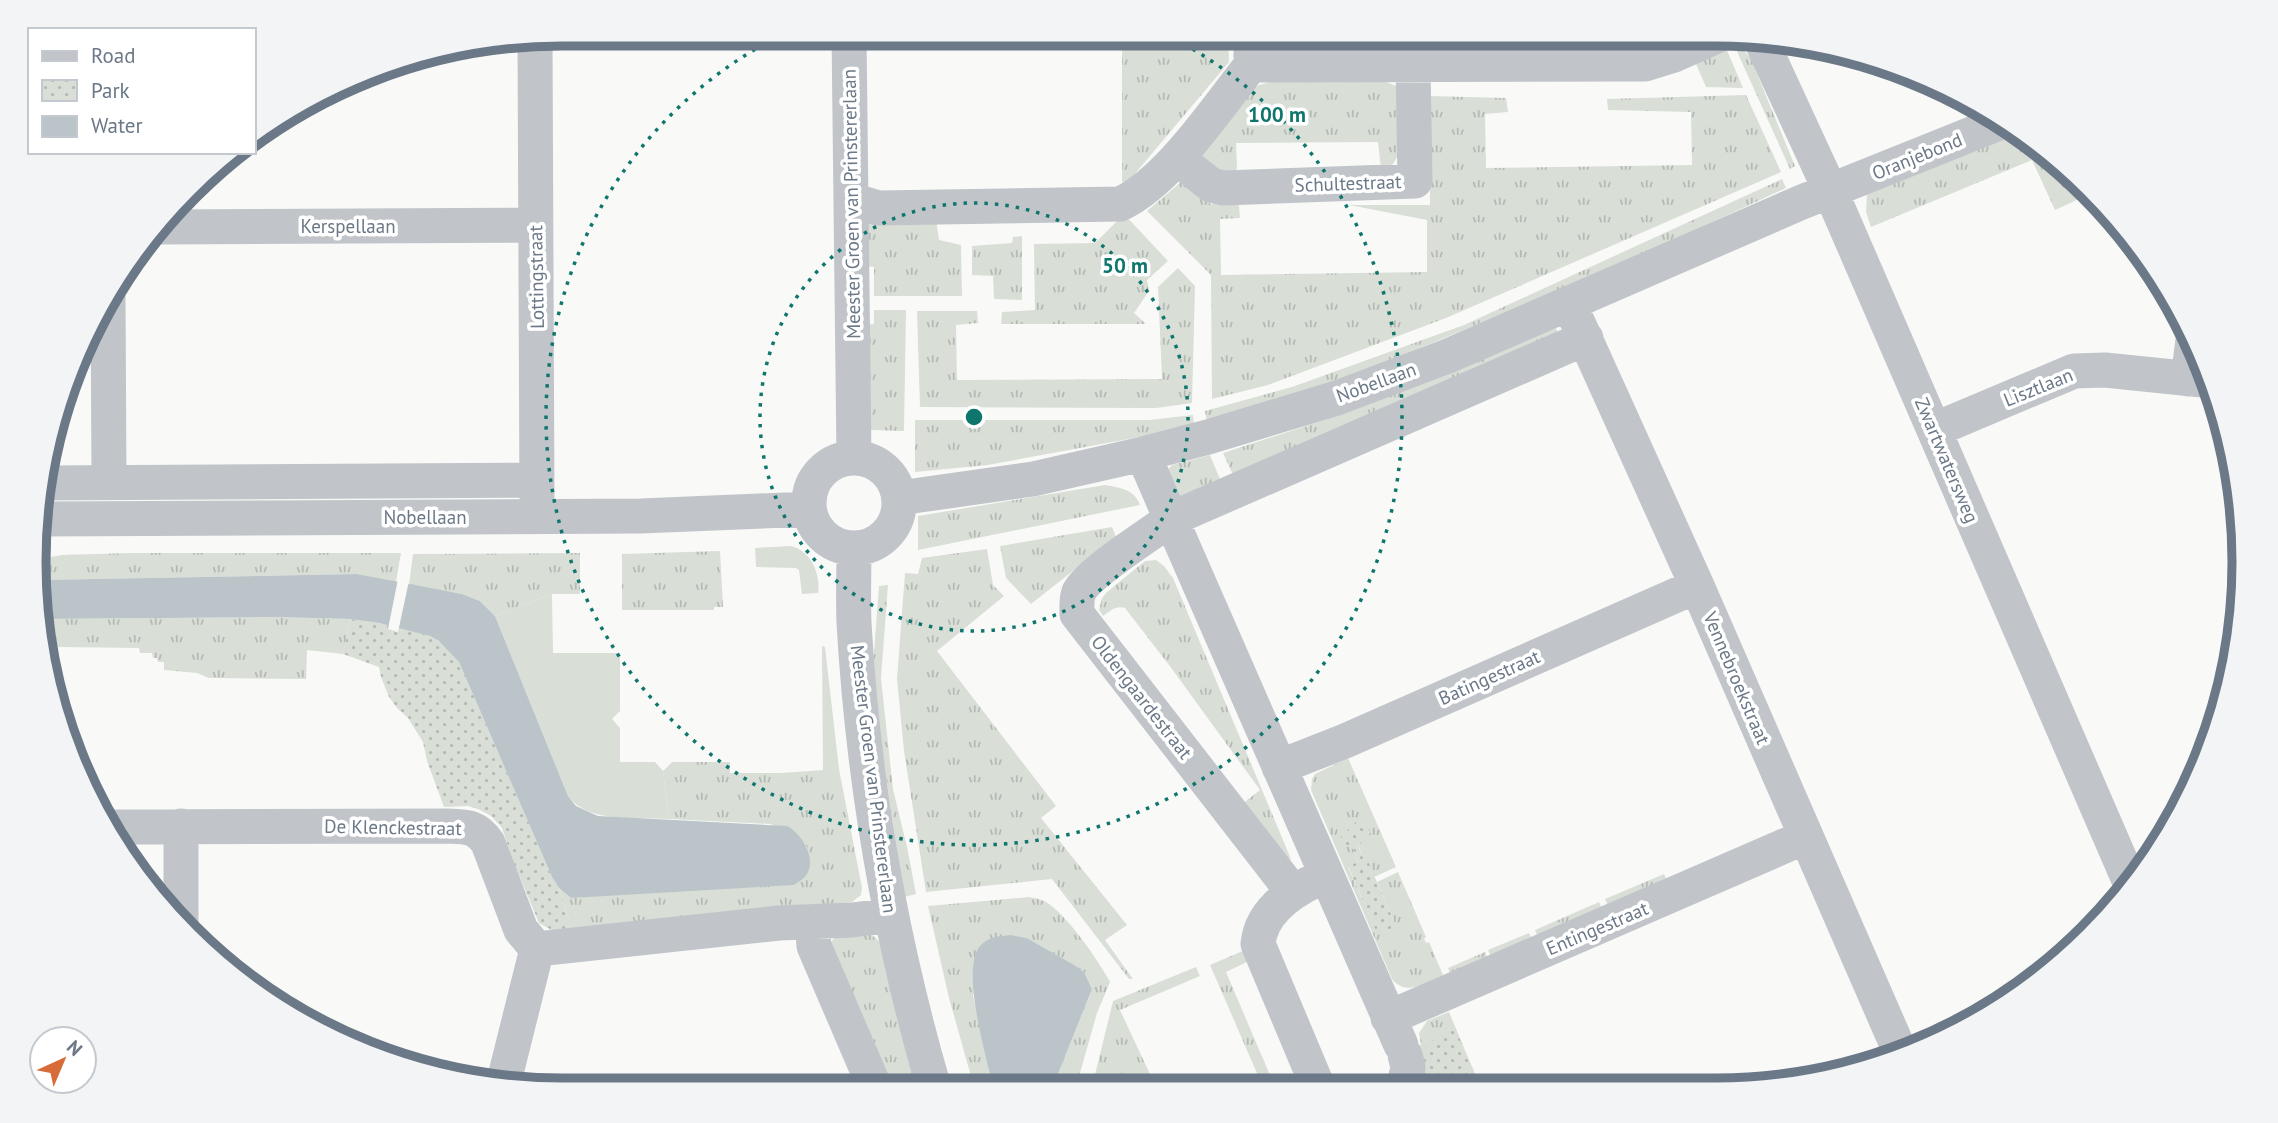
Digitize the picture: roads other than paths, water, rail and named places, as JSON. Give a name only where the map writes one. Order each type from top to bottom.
[{"type":"street","name":"Meester Groen van Prinstererlaan","points":[[849,46],[854,458]]},
{"type":"street","points":[[852,200],[878,208],[1120,204],[1135,197],[1177,158],[1251,50],[1413,66],[1645,64],[1694,46]]},
{"type":"street","name":"Lottingstraat","points":[[535,47],[537,517]]},
{"type":"street","name":"Zwartwatersweg","points":[[1765,48],[1830,190],[2127,875]]},
{"type":"street","name":"Schultestraat","points":[[1177,158],[1211,185],[1223,188],[1415,181],[1413,66]]},
{"type":"street","name":"Oranjebond","points":[[1830,190],[1992,126]]},
{"type":"street","name":"Nobellaan","points":[[898,498],[1033,479],[1143,454],[1337,398],[1448,356],[1830,190]]},
{"type":"street","name":"Kerspellaan","points":[[169,227],[535,225]]},
{"type":"street","name":"Vennebroekstraat","points":[[1569,303],[1697,586],[1897,1044]]},
{"type":"street","points":[[108,316],[109,482]]},
{"type":"street","points":[[1171,519],[1586,338]]},
{"type":"street","name":"Lisztlaan","points":[[1934,430],[2074,371],[2105,370],[2199,380]]},
{"type":"street","points":[[1143,454],[1327,876],[1399,1051]]},
{"type":"street","points":[[854,458],[867,460],[888,475],[898,498],[898,511],[887,533],[878,542],[854,549],[841,547],[819,533],[812,522],[809,509],[809,496],[820,474],[830,465],[854,458]]},
{"type":"street","name":"Nobellaan","points":[[52,483],[536,480]]},
{"type":"street","name":"Nobellaan","points":[[48,519],[641,516],[809,509]]},
{"type":"street","name":"Oldengaardestraat","points":[[1171,519],[1093,575],[1080,590],[1076,603],[1077,614],[1292,891]]},
{"type":"street","name":"Meester Groen van Prinstererlaan","points":[[854,549],[857,664],[876,823],[891,915],[932,1078]]},
{"type":"street","name":"Batingestraat","points":[[1279,767],[1345,741],[1697,586]]},
{"type":"street","points":[[181,826],[181,909]]},
{"type":"street","name":"De Klenckestraat","points":[[120,827],[472,828],[482,833],[488,843],[521,930],[537,949]]},
{"type":"street","name":"Entingestraat","points":[[1399,1051],[1805,837]]},
{"type":"street","points":[[1314,1078],[1258,948],[1260,931],[1267,917],[1292,891],[1327,876]]},
{"type":"street","points":[[506,1074],[537,949],[779,923],[812,923],[891,915]]},
{"type":"street","points":[[812,923],[814,946],[871,1078]]},
{"type":"water","points":[[357,574],[462,594],[480,601],[495,616],[568,796],[576,806],[598,816],[787,826],[806,847],[810,868],[803,879],[794,885],[571,898],[559,888],[552,877],[459,662],[439,641],[430,636],[379,623],[350,619],[49,619],[47,580]]},
{"type":"water","points":[[1011,935],[1027,938],[1084,972],[1092,989],[1057,1078],[991,1078],[977,1015],[973,974],[980,946],[994,938]]}]
